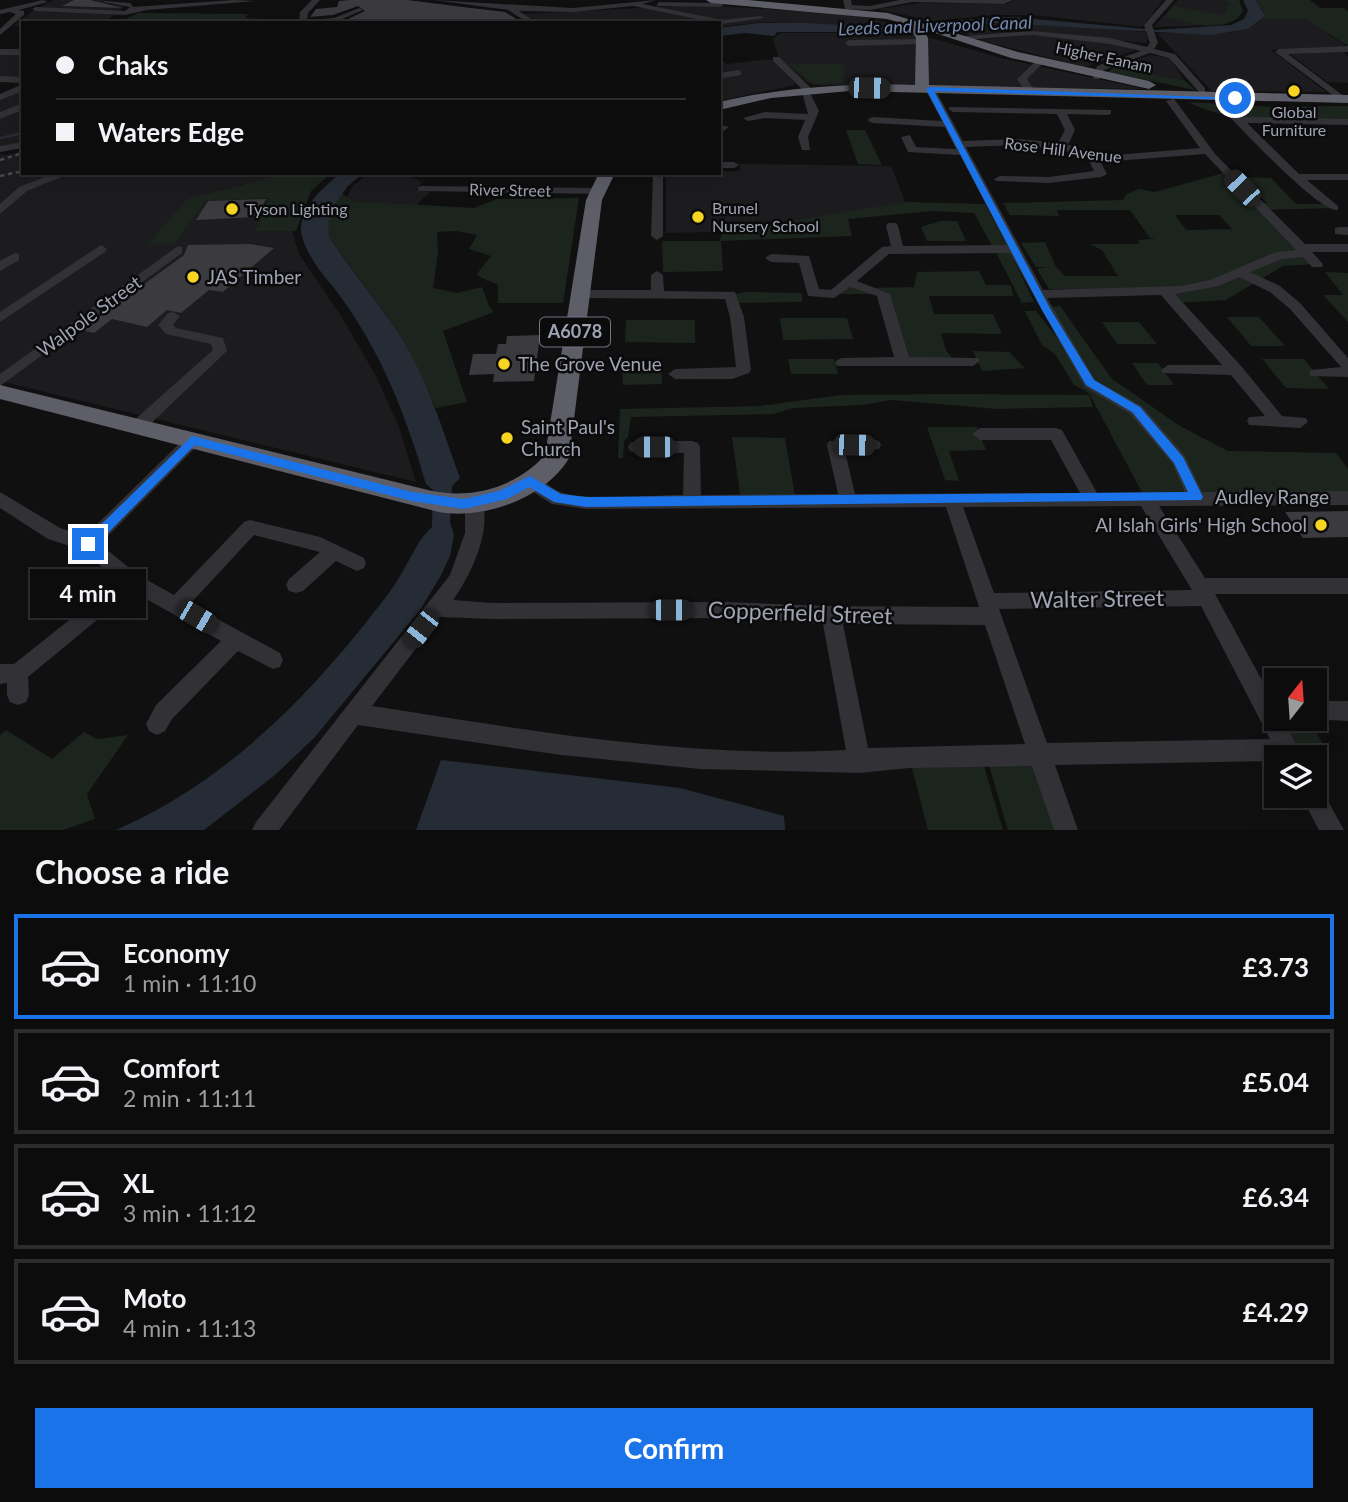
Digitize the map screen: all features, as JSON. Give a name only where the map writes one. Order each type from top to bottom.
[{"type":"highway","name":"Higher Eanam","points":[[725,2],[835,10],[1039,62]]},
{"type":"highway","name":"Higher Eanam","points":[[929,33],[1096,75],[1199,94]]},
{"type":"highway","points":[[926,89],[929,33]]},
{"type":"highway","points":[[1087,93],[1096,75]]},
{"type":"highway","points":[[721,105],[752,97],[806,89],[1199,94],[1345,99]]},
{"type":"highway","name":"A6078","points":[[0,392],[412,496],[469,503],[502,495],[548,470],[557,458],[582,295],[603,182]]},
{"type":"street","points":[[42,7],[50,0]]},
{"type":"street","points":[[98,0],[130,10]]},
{"type":"street","points":[[316,0],[307,7],[303,21],[335,20],[359,10]]},
{"type":"street","points":[[437,0],[512,10],[634,5],[655,1],[725,2]]},
{"type":"street","points":[[847,0],[848,7],[863,9],[912,0],[1007,1]]},
{"type":"street","points":[[1096,75],[1106,65],[1149,51],[1154,43],[1150,31],[1170,0]]},
{"type":"street","points":[[0,12],[42,7],[82,13],[151,11],[158,5],[248,3]]},
{"type":"street","points":[[634,5],[717,21]]},
{"type":"street","points":[[1,31],[21,13],[12,10]]},
{"type":"street","points":[[113,21],[130,10]]},
{"type":"street","points":[[512,10],[531,21]]},
{"type":"street","points":[[721,22],[760,18]]},
{"type":"street","points":[[1,31],[21,27]]},
{"type":"street","points":[[849,43],[929,33],[1032,33],[1103,40],[1175,58],[1199,94]]},
{"type":"street","points":[[1345,99],[1279,52],[1348,49]]},
{"type":"street","points":[[0,52],[21,52]]},
{"type":"street","points":[[776,59],[806,89],[814,111],[803,137],[806,148]]},
{"type":"street","points":[[1030,92],[1022,79],[1039,62]]},
{"type":"street","points":[[721,76],[738,73]]},
{"type":"street","points":[[0,79],[21,80]]},
{"type":"street","points":[[0,97],[21,88]]},
{"type":"street","points":[[926,89],[948,124],[1090,383],[1136,410],[1179,460],[1196,497]]},
{"type":"street","points":[[1171,101],[1208,151],[1317,264]]},
{"type":"street","points":[[0,116],[21,107]]},
{"type":"street","points":[[1224,107],[1296,177],[1334,208]]},
{"type":"street","points":[[959,108],[1104,114]]},
{"type":"street","points":[[1060,111],[1070,130],[1062,147]]},
{"type":"street","points":[[748,118],[765,115],[812,117]]},
{"type":"street","points":[[872,120],[948,124]]},
{"type":"street","points":[[1238,120],[1348,122]]},
{"type":"street","name":"Rose Hill Avenue","points":[[906,137],[912,150],[1020,142],[1062,147],[1091,155],[1136,158],[1208,151]]},
{"type":"street","points":[[3,149],[21,145]]},
{"type":"street","points":[[1000,179],[1049,180],[1101,174],[1091,155]]},
{"type":"street","points":[[721,165],[734,165]]},
{"type":"street","points":[[0,210],[23,189],[60,175]]},
{"type":"street","points":[[657,236],[659,175]]},
{"type":"street","points":[[1296,177],[1348,177]]},
{"type":"street","name":"River Street","points":[[422,189],[603,182]]},
{"type":"street","points":[[892,226],[898,250]]},
{"type":"street","points":[[1039,294],[1166,292],[1214,283],[1280,256],[1304,251],[1348,248]]},
{"type":"street","points":[[0,318],[101,249]]},
{"type":"street","points":[[771,258],[805,259],[813,293],[834,294],[883,252],[1016,249]]},
{"type":"street","name":"Walpole Street","points":[[0,381],[178,250]]},
{"type":"street","points":[[0,267],[15,257]]},
{"type":"street","points":[[1239,272],[1275,289],[1295,306],[1348,365]]},
{"type":"street","points":[[657,275],[658,296]]},
{"type":"street","points":[[848,282],[883,294],[903,362]]},
{"type":"street","points":[[1166,292],[1224,361],[1237,370],[1278,422]]},
{"type":"street","points":[[582,295],[730,295],[734,303],[744,370],[732,374],[675,374]]},
{"type":"street","points":[[138,426],[219,351],[218,341],[171,331],[165,324],[173,316]]},
{"type":"street","points":[[842,363],[973,361]]},
{"type":"street","points":[[1168,370],[1237,370]]},
{"type":"street","points":[[1316,373],[1348,372]]},
{"type":"street","points":[[1255,421],[1300,422]]},
{"type":"street","points":[[980,434],[1056,434],[1092,499]]},
{"type":"street","points":[[88,544],[192,440]]},
{"type":"street","points":[[848,500],[835,445],[873,445]]},
{"type":"street","points":[[636,447],[692,447],[692,502]]},
{"type":"street","name":"Audley Range","points":[[530,481],[547,494],[571,501],[1348,498]]},
{"type":"street","points":[[1145,498],[1204,592],[1264,700]]},
{"type":"street","points":[[952,500],[1066,830]]},
{"type":"street","points":[[264,830],[457,580],[470,550],[477,522],[469,503]]},
{"type":"street","points":[[5,509],[54,534],[88,544],[131,581],[273,660]]},
{"type":"street","points":[[177,606],[250,527],[307,540],[357,563]]},
{"type":"street","points":[[296,585],[334,551]]},
{"type":"street","points":[[18,695],[9,673],[131,581]]},
{"type":"street","name":"Walter Street","points":[[990,609],[1204,592],[1348,586]]},
{"type":"street","name":"Copperfield Street","points":[[438,608],[492,611],[730,610],[831,615],[990,609]]},
{"type":"street","points":[[831,615],[860,762]]},
{"type":"street","points":[[157,724],[164,712],[236,640]]},
{"type":"street","points":[[1327,711],[1348,711]]},
{"type":"street","points":[[354,714],[725,761],[860,762],[909,757],[1264,752]]},
{"type":"street","points":[[1320,808],[1332,830]]},
{"type":"shaded area","points":[[54,0],[87,0],[125,6],[106,21],[21,21],[21,26],[13,26],[34,10]]},
{"type":"shaded area","points":[[1015,0],[1163,0],[1142,27],[1033,15],[994,15],[932,21],[877,9],[921,3],[1006,4]]},
{"type":"shaded area","points":[[1178,0],[1239,0],[1243,11],[1237,19],[1220,25],[1154,27]]},
{"type":"shaded area","points":[[1220,0],[1239,0],[1243,11],[1236,19],[1217,25],[1195,24],[1164,17],[1173,6],[1223,15],[1231,2]]},
{"type":"shaded area","points":[[1256,0],[1310,0],[1320,8],[1344,8],[1348,11],[1348,46],[1304,19],[1262,19],[1265,15]]},
{"type":"shaded area","points":[[698,5],[833,13],[870,18],[901,27],[762,22],[721,27],[721,21],[538,21],[523,14]]},
{"type":"shaded area","points":[[139,13],[249,14],[245,17],[289,21],[121,21]]},
{"type":"shaded area","points":[[1262,19],[1304,19],[1346,46],[1271,50],[1326,92],[1212,91],[1157,33],[1228,33],[1248,29]]},
{"type":"shaded area","points":[[996,23],[1039,23],[1145,32],[1148,38],[1146,43],[1035,32],[973,36],[945,28]]},
{"type":"shaded area","points":[[780,33],[914,33],[1001,58],[1144,89],[815,85],[807,82],[779,59],[773,39]]},
{"type":"shaded area","points":[[1032,35],[1106,42],[1136,50],[1085,67],[979,40]]},
{"type":"shaded area","points":[[1342,52],[1348,56],[1348,83],[1327,82],[1290,54]]},
{"type":"shaded area","points":[[21,54],[21,78],[0,77],[0,55]]},
{"type":"shaded area","points":[[1151,55],[1170,58],[1184,80],[1114,67]]},
{"type":"shaded area","points":[[771,59],[795,85],[721,101],[721,61],[727,64]]},
{"type":"shaded area","points":[[788,64],[844,64],[843,83],[813,84]]},
{"type":"shaded area","points":[[1114,67],[1184,80],[1195,90],[1108,72]]},
{"type":"shaded area","points":[[21,90],[21,143],[0,147],[0,99]]},
{"type":"shaded area","points":[[1188,102],[1272,107],[1348,106],[1348,119],[1246,118],[1206,110]]},
{"type":"shaded area","points":[[846,130],[865,130],[882,165],[858,164]]},
{"type":"shaded area","points":[[21,152],[21,175],[278,175],[202,195],[206,201],[269,198],[299,211],[292,231],[299,254],[341,316],[376,376],[399,427],[416,482],[0,381],[0,154]]},
{"type":"shaded area","points":[[740,164],[891,166],[906,204],[715,232],[666,233],[666,175],[721,175],[721,172],[740,171]]},
{"type":"shaded area","points":[[1227,172],[1257,203],[1267,203],[1241,177],[1271,178],[1296,204],[1329,204],[1334,208],[1265,210],[1317,264],[1283,266],[1226,300],[1174,303],[1165,292],[1049,289],[1037,269],[1046,267],[1036,267],[1021,243],[1045,242],[1056,267],[1065,276],[1118,276],[1102,250],[1090,244],[1140,244],[1138,240],[1155,239],[1150,238],[1130,210],[1057,210],[1059,216],[1010,215],[1003,203],[1123,200],[1127,194],[1139,189],[1155,192]],"holes":[[[1175,215],[1219,215],[1232,229],[1186,230]]]},
{"type":"shaded area","points":[[278,175],[329,175],[311,191],[296,231],[255,231],[269,198],[206,201],[174,244],[147,245],[187,199]]},
{"type":"shaded area","points":[[367,175],[407,175],[422,182],[416,190],[430,192],[416,205],[353,201],[347,197],[352,187]]},
{"type":"shaded area","points":[[342,194],[353,201],[474,208],[497,199],[579,198],[563,303],[498,303],[498,285],[476,275],[491,256],[469,249],[477,235],[456,231],[437,232],[438,253],[433,288],[457,293],[482,287],[494,312],[443,331],[467,402],[436,408],[391,322],[329,237],[327,221]]},
{"type":"shaded area","points":[[907,202],[985,204],[1007,245],[992,246],[974,213],[932,211],[848,219],[852,236],[721,241],[723,271],[663,272],[662,241],[720,241],[722,232]]},
{"type":"shaded area","points":[[940,221],[957,221],[966,241],[927,241],[921,227]]},
{"type":"shaded area","points":[[995,251],[1010,252],[1034,302],[1022,303]]},
{"type":"shaded area","points":[[979,271],[986,285],[1011,285],[1013,296],[929,296],[934,314],[993,314],[1002,334],[941,333],[946,350],[954,361],[903,362],[883,294],[834,294],[848,282],[868,288],[914,287],[917,272]]},
{"type":"shaded area","points":[[1325,272],[1348,273],[1348,322],[1323,295],[1343,295]]},
{"type":"shaded area","points":[[746,292],[802,293],[802,302],[735,303],[730,295]]},
{"type":"shaded area","points":[[1060,306],[1112,379],[1180,426],[1228,451],[1336,453],[1348,469],[1348,497],[1145,498],[1089,393],[1074,385],[1055,354],[1042,345],[1025,311],[1036,311],[1084,372],[1051,307]]},
{"type":"shaded area","points":[[1227,317],[1259,317],[1285,346],[1251,346]]},
{"type":"shaded area","points":[[780,318],[847,318],[853,339],[783,340]]},
{"type":"shaded area","points":[[626,320],[695,320],[695,343],[625,342]]},
{"type":"shaded area","points":[[1102,322],[1139,322],[1157,344],[1117,344]]},
{"type":"shaded area","points":[[973,351],[1009,352],[1025,368],[982,371]]},
{"type":"shaded area","points":[[788,359],[834,359],[838,374],[791,374]]},
{"type":"shaded area","points":[[1262,359],[1304,359],[1329,389],[1286,388]]},
{"type":"shaded area","points":[[661,360],[662,384],[623,385],[621,361]]},
{"type":"shaded area","points":[[1132,363],[1158,363],[1174,385],[1147,385]]},
{"type":"shaded area","points":[[841,395],[1089,395],[1093,407],[997,409],[891,400],[862,405],[793,408],[773,414],[631,417],[628,437],[624,441],[623,458],[618,458],[620,409],[761,406]]},
{"type":"shaded area","points":[[927,427],[977,427],[986,450],[949,451],[959,481],[945,480]]},
{"type":"shaded area","points":[[732,437],[785,438],[796,501],[741,501]]},
{"type":"shaded area","points":[[1249,678],[1264,678],[1264,706]]},
{"type":"shaded area","points":[[6,730],[52,759],[84,732],[97,739],[128,735],[87,794],[95,819],[63,830],[0,830],[0,735]]},
{"type":"shaded area","points":[[1278,732],[1316,732],[1323,744],[1317,745],[1284,745]]},
{"type":"shaded area","points":[[981,756],[1003,830],[928,830],[909,757]]},
{"type":"shaded area","points":[[1035,757],[1060,830],[1008,830],[987,759]]},
{"type":"water","name":"Leeds and Liverpool Canal","points":[[1243,0],[1256,0],[1265,16],[1248,29],[1211,35],[996,23],[906,32],[777,32],[774,36],[746,33],[721,36],[721,28],[759,23],[901,28],[960,20],[1012,17],[1156,30],[1231,25],[1244,19],[1248,11]]},
{"type":"water","points":[[339,175],[361,175],[347,187],[332,210],[338,214],[328,221],[329,237],[402,339],[431,397],[460,478],[452,486],[450,522],[454,535],[450,556],[420,610],[314,738],[275,775],[204,830],[116,830],[191,789],[259,737],[290,708],[320,677],[382,603],[418,544],[432,527],[433,490],[426,484],[400,406],[378,357],[304,244],[302,220],[310,204]]},
{"type":"water","points":[[441,760],[680,788],[784,816],[785,830],[416,830]]},
{"type":"building","points":[[74,0],[91,0],[122,8],[62,6]]},
{"type":"building","points":[[407,0],[505,12],[520,21],[344,21],[365,11],[358,6],[333,15],[310,17],[316,9],[337,7],[339,1]]},
{"type":"building","name":"Tyson Lighting","points":[[266,199],[257,217],[196,220],[208,201]]},
{"type":"building","name":"JAS Timber","points":[[250,244],[274,248],[223,292],[209,290],[181,313],[167,310],[147,327],[112,319],[94,333],[81,330],[184,255],[188,245]]},
{"type":"building","name":"The Grove Venue","points":[[540,335],[534,381],[493,382],[494,374],[469,375],[473,354],[496,354],[498,344],[506,344],[507,336]]},
{"type":"building","name":"Al Islah Girls' High School","points":[[1348,511],[1348,537],[1303,538],[1285,512]]},
{"type":"waterway","points":[[0,138],[21,133]]},
{"type":"railway","points":[[0,160],[21,154]]},
{"type":"railway","points":[[0,176],[21,171]]},
{"type":"place","name":"Global Furniture","points":[[1294,91]]},
{"type":"place","name":"Tyson Lighting","points":[[232,209]]},
{"type":"place","name":"Brunel Nursery School","points":[[698,217]]},
{"type":"place","name":"JAS Timber","points":[[193,277]]},
{"type":"place","name":"The Grove Venue","points":[[504,364]]},
{"type":"place","name":"Saint Paul's Church","points":[[507,438]]},
{"type":"place","name":"Al Islah Girls' High School","points":[[1321,525]]},
{"type":"route","points":[[88,544],[192,440],[412,496],[464,504],[502,495],[530,481],[558,499],[586,502],[1196,497],[1179,460],[1136,410],[1090,383],[1046,310],[930,89],[1235,98]]}]
